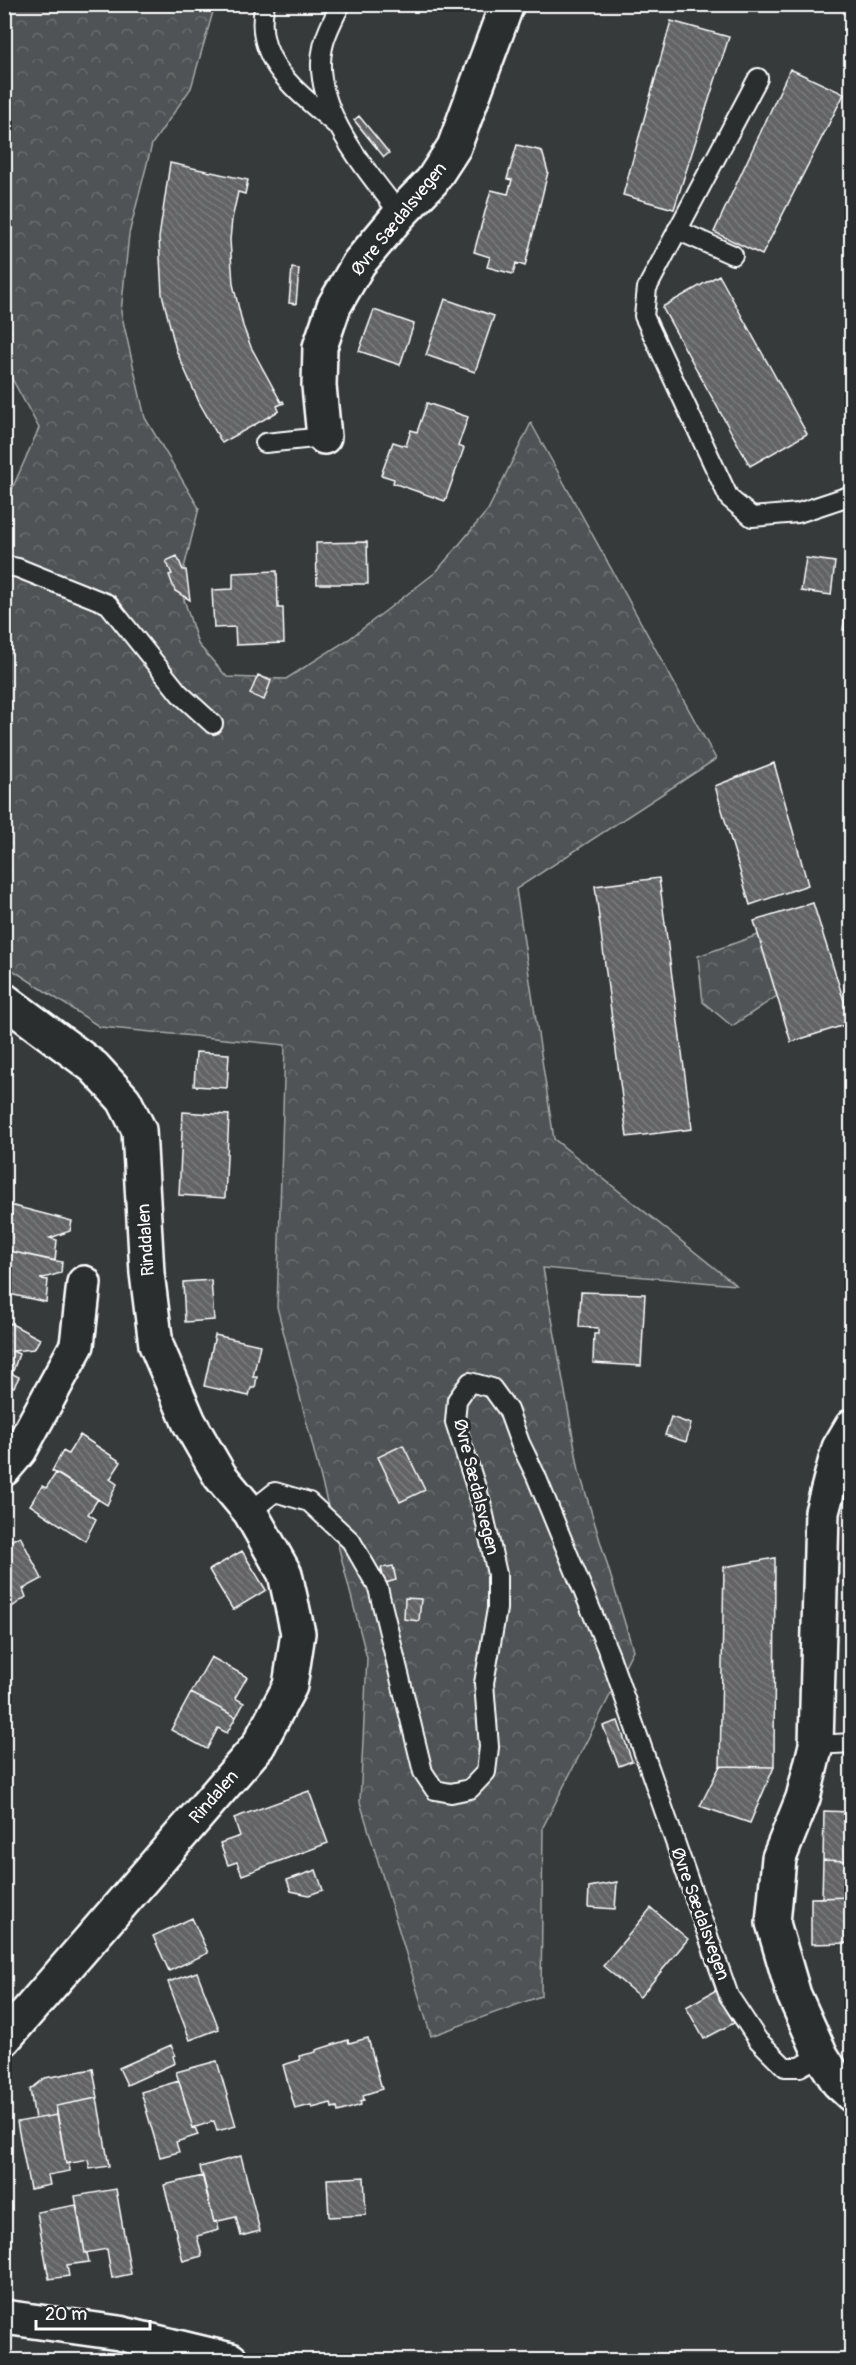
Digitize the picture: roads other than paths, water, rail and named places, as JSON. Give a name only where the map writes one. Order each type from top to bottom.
[{"type":"street","name":"Øvre Sædalsvegen","points":[[324,437],[319,386],[320,347],[334,306],[359,263],[400,214],[432,181],[454,147],[507,4]]},
{"type":"street","name":"Rinddalen","points":[[4,1000],[94,1067],[124,1100],[139,1130],[147,1273],[156,1345],[189,1422],[220,1476],[250,1512]]},
{"type":"street","points":[[4,1469],[20,1450],[77,1345],[84,1283]]},
{"type":"street","points":[[852,1426],[839,1448],[822,1512],[816,1744],[802,1798],[778,1858],[773,1923],[794,1995],[820,2055],[838,2082],[852,2095]]},
{"type":"street","name":"Rindalen","points":[[4,2039],[258,1746],[290,1686],[298,1634],[285,1574],[250,1512]]},
{"type":"street","points":[[4,2317],[119,2333],[231,2361]]},
{"type":"lane","points":[[265,4],[262,25],[265,44],[272,62],[284,79],[338,126]]},
{"type":"lane","points":[[341,4],[328,31],[322,57],[322,73],[338,126],[352,151],[400,214]]},
{"type":"lane","points":[[758,78],[647,288],[644,316],[729,498],[752,517],[798,513],[852,495]]},
{"type":"lane","points":[[677,230],[733,255]]},
{"type":"lane","points":[[265,443],[324,437]]},
{"type":"lane","points":[[4,565],[18,568],[108,604],[179,693],[213,724]]},
{"type":"lane","name":"Øvre Sædalsvegen","points":[[250,1512],[275,1492],[309,1502],[351,1541],[378,1588],[423,1772],[435,1790],[451,1793],[470,1789],[486,1772],[489,1747],[483,1683],[497,1609],[497,1574],[482,1506],[455,1422],[457,1400],[470,1382],[492,1388],[508,1410],[519,1443],[536,1476],[610,1656],[729,1996],[758,2040],[785,2067],[800,2067],[820,2055]]},
{"type":"lane","points":[[816,1744],[852,1743]]}]
